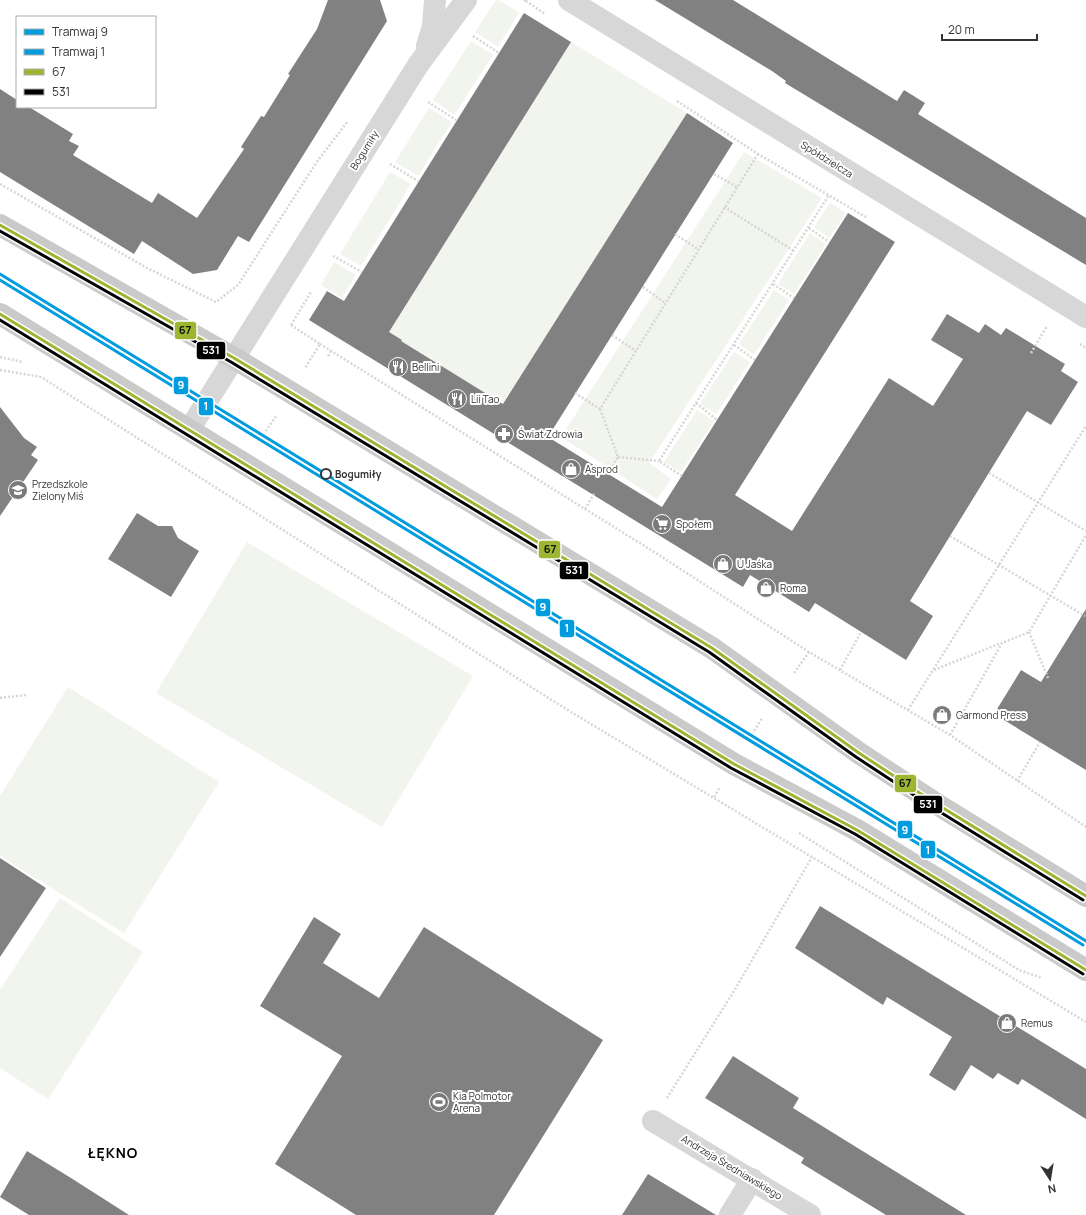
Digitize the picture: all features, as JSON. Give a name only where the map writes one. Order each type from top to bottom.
[{"type":"main road","points":[[0,224],[234,358],[712,648],[859,753],[922,795],[1086,896]]},
{"type":"main road","points":[[0,314],[727,760],[857,830],[1086,970]]},
{"type":"street","name":"Bogumiły","points":[[418,65],[433,26],[435,0]]},
{"type":"street","name":"Bogumiły","points":[[189,430],[418,65],[466,0]]},
{"type":"street","name":"Spółdzielcza","points":[[569,0],[1086,317]]},
{"type":"street","name":"Andrzeja Średniawskiego","points":[[653,1121],[810,1215]]},
{"type":"street","points":[[730,1215],[752,1179]]},
{"type":"path","points":[[524,0],[526,2],[527,0]]},
{"type":"path","points":[[470,34],[499,53]]},
{"type":"path","points":[[427,102],[456,120]]},
{"type":"path","points":[[600,409],[758,154]]},
{"type":"path","points":[[0,184],[147,268],[216,302],[238,285],[316,163]]},
{"type":"path","points":[[390,164],[418,180]]},
{"type":"path","points":[[714,174],[737,187]]},
{"type":"path","points":[[659,461],[830,195]]},
{"type":"path","points":[[724,207],[794,251]]},
{"type":"path","points":[[809,228],[830,242]]},
{"type":"path","points":[[675,234],[698,249]]},
{"type":"path","points":[[333,256],[362,272]]},
{"type":"path","points":[[773,284],[794,298]]},
{"type":"path","points":[[643,287],[665,303]]},
{"type":"path","points":[[286,322],[810,652],[950,735],[1086,827]]},
{"type":"path","points":[[1031,353],[1048,326]]},
{"type":"path","points":[[612,335],[636,351]]},
{"type":"path","points":[[301,374],[320,344]]},
{"type":"path","points":[[734,345],[755,360]]},
{"type":"path","points":[[328,356],[331,351]]},
{"type":"path","points":[[0,370],[41,377],[566,709],[1086,1022]]},
{"type":"path","points":[[575,393],[600,409],[618,457]]},
{"type":"path","points":[[696,404],[717,420]]},
{"type":"path","points":[[258,443],[278,412]]},
{"type":"path","points":[[908,710],[1086,426]]},
{"type":"path","points":[[618,457],[659,461],[682,476]]},
{"type":"path","points":[[608,473],[618,457]]},
{"type":"path","points":[[989,472],[1086,530]]},
{"type":"path","points":[[585,509],[594,494]]},
{"type":"path","points":[[933,671],[1029,632],[1086,535]]},
{"type":"path","points":[[950,536],[1085,616]]},
{"type":"path","points":[[840,670],[861,632]]},
{"type":"path","points":[[1029,632],[1048,678]]},
{"type":"path","points":[[950,735],[1002,643]]},
{"type":"path","points":[[793,674],[810,652]]},
{"type":"path","points":[[0,698],[26,694]]},
{"type":"path","points":[[745,745],[765,714]]},
{"type":"path","points":[[1017,780],[1040,742]]},
{"type":"path","points":[[653,1121],[734,991],[812,858]]},
{"type":"shaded area","points":[[496,0],[499,0],[519,13],[498,47],[475,32]]},
{"type":"shaded area","points":[[471,41],[493,55],[454,115],[433,100]]},
{"type":"shaded area","points":[[571,42],[687,113],[503,404],[401,341],[402,340],[389,332]]},
{"type":"shaded area","points":[[429,108],[452,122],[418,176],[395,162]]},
{"type":"shaded area","points":[[744,152],[822,198],[649,463],[671,479],[657,499],[561,437]]},
{"type":"shaded area","points":[[390,172],[411,184],[361,266],[340,254]]},
{"type":"shaded area","points":[[830,203],[846,213],[829,238],[814,227]]},
{"type":"shaded area","points":[[810,233],[826,244],[794,294],[778,284]]},
{"type":"shaded area","points":[[334,262],[356,275],[342,298],[321,285]]},
{"type":"shaded area","points":[[774,290],[789,300],[754,355],[739,344]]},
{"type":"shaded area","points":[[734,352],[750,362],[716,414],[700,404]]},
{"type":"shaded area","points":[[697,410],[714,421],[681,472],[664,462]]},
{"type":"shaded area","points":[[247,542],[473,676],[382,827],[156,693]]},
{"type":"shaded area","points":[[68,687],[219,782],[124,933],[0,856],[0,796]]},
{"type":"shaded area","points":[[60,898],[143,952],[48,1099],[0,1068],[0,990]]},
{"type":"building","points":[[328,0],[380,0],[387,21],[249,242],[238,236],[217,270],[193,274],[142,241],[134,254],[0,172],[0,89],[16,99],[16,108],[31,108],[73,134],[69,141],[79,146],[73,155],[152,203],[158,193],[197,218],[244,149],[241,147],[261,116],[264,117],[290,75],[288,74],[317,29]]},
{"type":"building","points":[[655,0],[733,0],[897,101],[904,90],[925,103],[918,114],[1086,218],[1086,265],[785,83],[786,81],[772,71]]},
{"type":"building","points":[[524,13],[571,42],[389,332],[402,340],[401,341],[503,404],[687,113],[733,143],[548,437],[662,507],[848,213],[895,242],[735,495],[792,531],[889,378],[933,406],[963,359],[931,340],[947,314],[979,333],[985,324],[1001,335],[1006,328],[1065,364],[1061,371],[1078,382],[1051,425],[1027,411],[910,601],[933,616],[906,660],[815,603],[809,612],[750,575],[743,587],[309,320],[327,291],[344,301]]},
{"type":"building","points":[[0,407],[24,438],[37,447],[31,455],[38,460],[0,516]]},
{"type":"building","points":[[137,513],[158,526],[172,526],[178,538],[199,551],[171,597],[108,559]]},
{"type":"building","points":[[1086,609],[1086,770],[994,714],[1021,670],[1041,682]]},
{"type":"building","points":[[0,858],[46,888],[0,957]]},
{"type":"building","points":[[820,906],[1086,1069],[1086,1119],[1022,1079],[1018,1085],[998,1073],[993,1079],[971,1065],[955,1091],[929,1075],[952,1037],[887,997],[883,1005],[795,948]]},
{"type":"building","name":"Kia Polmotor Arena","points":[[314,917],[341,934],[323,963],[379,998],[424,927],[603,1040],[494,1215],[356,1215],[275,1164],[342,1056],[260,1006]]},
{"type":"building","points":[[733,1056],[799,1098],[793,1108],[966,1215],[886,1215],[801,1163],[804,1158],[705,1098]]},
{"type":"building","points":[[27,1151],[129,1215],[29,1215],[0,1197]]},
{"type":"building","points":[[648,1174],[716,1215],[622,1215]]},
{"type":"tram line","name":"9","points":[[0,274],[1086,941]]},
{"type":"tram line","name":"1","points":[[0,280],[1083,945]]},
{"type":"transit line","name":"67","points":[[0,225],[234,358],[712,648],[859,753],[935,803],[1086,896]]},
{"type":"transit line","name":"531","points":[[0,231],[231,362],[709,652],[856,757],[932,807],[1083,900]]},
{"type":"transit line","name":"67","points":[[0,314],[734,764],[857,830],[1086,970]]},
{"type":"transit line","name":"531","points":[[0,320],[731,768],[855,834],[1083,974]]},
{"type":"place","name":"Bellini","points":[[398,367]]},
{"type":"place","name":"Lii Tao","points":[[457,399]]},
{"type":"place","name":"Świat Zdrowia","points":[[504,434]]},
{"type":"place","name":"Asprod","points":[[571,469]]},
{"type":"place","name":"Bogumiły","points":[[326,474]]},
{"type":"place","name":"Przedszkole Zielony Miś","points":[[18,490]]},
{"type":"place","name":"Społem","points":[[662,524]]},
{"type":"place","name":"U Jaśka","points":[[723,564]]},
{"type":"place","name":"Roma","points":[[766,588]]},
{"type":"place","name":"Garmond Press","points":[[942,715]]},
{"type":"place","name":"Remus","points":[[1007,1023]]},
{"type":"place","name":"Kia Polmotor Arena","points":[[439,1102]]},
{"type":"district","name":"ŁĘKNO","points":[[113,1153]]}]
